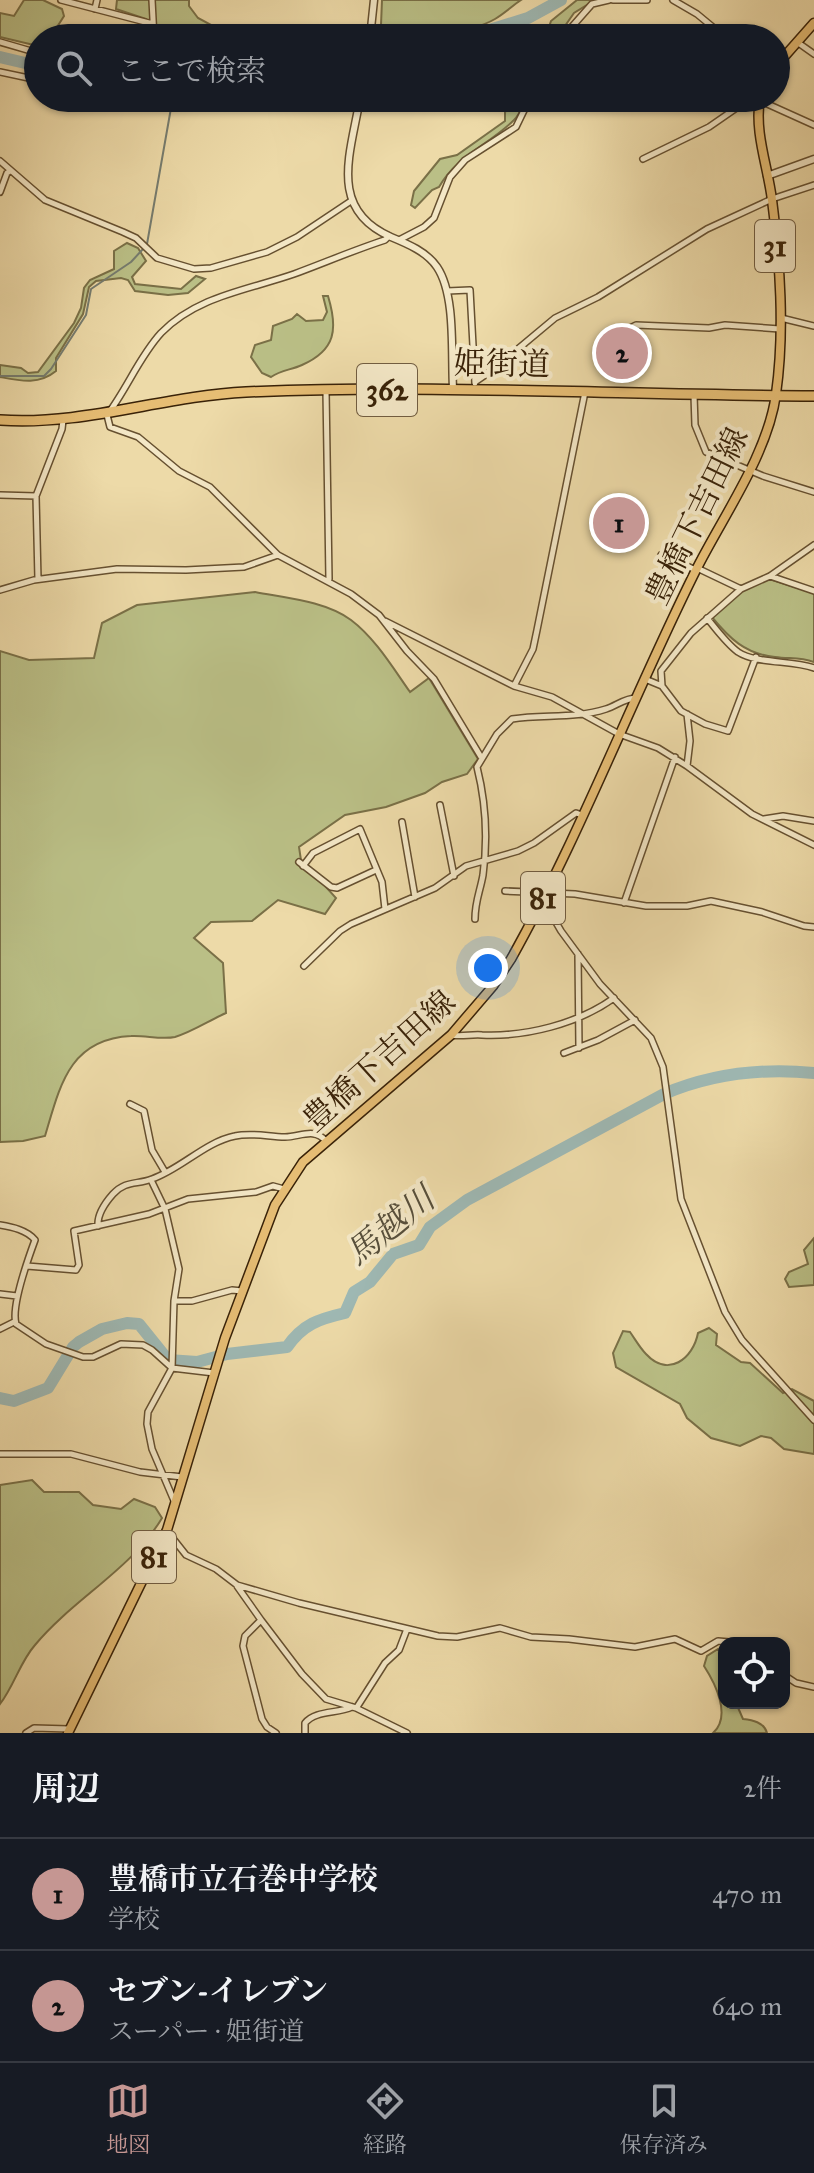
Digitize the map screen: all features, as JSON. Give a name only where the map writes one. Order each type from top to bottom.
[{"type":"highway","name":"姫街道","points":[[0,420],[63,419],[214,395],[475,385],[585,391],[814,396]]},
{"type":"main road","points":[[790,50],[814,23]]},
{"type":"main road","name":"31","points":[[759,112],[772,199],[781,318],[776,396]]},
{"type":"main road","name":"豊橋下吉田線","points":[[69,1731],[167,1530],[225,1338],[267,1222],[284,1189],[303,1162],[451,1035],[493,986],[518,948],[696,569],[749,469],[769,425],[776,396]]},
{"type":"street","points":[[61,0],[153,24],[152,0]]},
{"type":"street","points":[[95,9],[97,0]]},
{"type":"street","points":[[371,24],[374,0]]},
{"type":"street","points":[[574,24],[592,4],[611,0],[647,0]]},
{"type":"street","points":[[673,0],[709,24]]},
{"type":"street","points":[[0,42],[24,49]]},
{"type":"street","points":[[797,42],[814,54]]},
{"type":"street","points":[[0,72],[24,77]]},
{"type":"street","points":[[358,112],[348,180],[351,201],[368,224],[425,254],[436,266],[447,291],[453,388]]},
{"type":"street","points":[[399,240],[434,218],[450,177],[465,160],[516,127],[523,112]]},
{"type":"street","points":[[643,159],[709,127],[731,112]]},
{"type":"street","points":[[785,112],[814,125]]},
{"type":"street","points":[[767,176],[814,159]]},
{"type":"street","points":[[0,161],[45,200],[123,232],[157,258],[194,269],[211,268],[279,247],[351,201]]},
{"type":"street","points":[[0,192],[10,171]]},
{"type":"street","points":[[475,385],[555,318],[598,297],[707,229],[772,199],[814,185]]},
{"type":"street","points":[[389,236],[293,274],[229,292],[178,319],[159,335],[125,384],[107,415],[110,427],[138,437],[179,471],[210,487],[278,555],[361,600],[385,621],[514,686],[552,697],[619,734],[658,748],[763,820],[814,845]]},
{"type":"street","points":[[447,291],[470,290],[475,385]]},
{"type":"street","points":[[781,318],[814,326]]},
{"type":"street","points":[[630,328],[636,325],[709,328],[725,325],[781,329]]},
{"type":"street","points":[[326,391],[327,581]]},
{"type":"street","points":[[514,686],[533,649],[585,391]]},
{"type":"street","points":[[694,394],[695,425],[706,452],[763,476],[814,492]]},
{"type":"street","points":[[38,579],[36,496],[63,419]]},
{"type":"street","points":[[0,495],[36,496]]},
{"type":"street","points":[[662,686],[661,671],[707,618],[741,589],[770,576],[814,545]]},
{"type":"street","points":[[0,590],[38,579],[117,569],[244,567],[278,555]]},
{"type":"street","points":[[661,555],[741,589]]},
{"type":"street","points":[[770,576],[814,591]]},
{"type":"street","points":[[707,618],[738,652],[798,662],[814,668]]},
{"type":"street","points":[[385,621],[400,644],[434,679],[481,757]]},
{"type":"street","points":[[645,679],[662,686],[681,711],[705,724],[728,731],[756,657]]},
{"type":"street","points":[[475,919],[475,901],[485,859],[486,814],[477,767],[481,757],[512,719],[584,715],[636,698]]},
{"type":"street","points":[[687,714],[690,741],[687,766]]},
{"type":"street","points":[[624,904],[675,757]]},
{"type":"street","points":[[440,805],[454,876]]},
{"type":"street","points":[[304,966],[340,931],[415,897],[466,866],[518,851],[576,813],[582,815]]},
{"type":"street","points":[[763,820],[783,816],[814,821]]},
{"type":"street","points":[[402,822],[415,897]]},
{"type":"street","points":[[376,870],[337,888],[331,887],[301,864],[313,853],[360,829],[382,882],[385,909]]},
{"type":"street","points":[[505,891],[543,896],[575,894],[624,904],[687,906],[711,901],[814,927]]},
{"type":"street","points":[[543,896],[561,931],[600,984],[651,1038],[659,1056],[666,1088],[681,1199],[725,1312],[742,1340],[814,1420]]},
{"type":"street","points":[[578,953],[579,1048]]},
{"type":"street","points":[[451,1035],[504,1036],[533,1031],[577,1017],[614,998]]},
{"type":"street","points":[[564,1053],[635,1020]]},
{"type":"street","points":[[130,1104],[144,1111],[152,1150],[165,1172]]},
{"type":"street","points":[[98,1226],[98,1214],[108,1204],[110,1197],[130,1182],[151,1180],[234,1136],[284,1137],[309,1133],[319,1135],[326,1141]]},
{"type":"street","points":[[151,1180],[165,1209],[179,1261],[172,1363],[147,1417],[150,1441],[175,1503]]},
{"type":"street","points":[[27,1266],[76,1270],[79,1265],[74,1231],[165,1209],[188,1199],[256,1192],[273,1186],[284,1189]]},
{"type":"street","points":[[0,1225],[17,1229],[35,1240],[17,1296],[14,1322]]},
{"type":"street","points":[[174,1301],[197,1300],[232,1290],[242,1291]]},
{"type":"street","points":[[0,1294],[17,1296]]},
{"type":"street","points":[[0,1329],[14,1322]]},
{"type":"street","points":[[14,1322],[46,1344],[88,1358],[121,1344],[143,1345],[172,1363],[214,1372]]},
{"type":"street","points":[[0,1454],[71,1454],[123,1468],[183,1477]]},
{"type":"street","points":[[167,1530],[186,1555],[216,1569],[237,1585],[302,1674],[326,1699],[354,1707],[407,1733]]},
{"type":"street","points":[[237,1585],[448,1637],[500,1628],[531,1637],[635,1647],[675,1639],[701,1651],[718,1641]]},
{"type":"street","points":[[261,1620],[243,1642],[262,1719],[269,1731],[276,1733]]},
{"type":"street","points":[[305,1733],[305,1723],[311,1717],[360,1706],[371,1682],[399,1650],[407,1629]]},
{"type":"street","points":[[790,1679],[814,1687]]},
{"type":"street","points":[[26,1733],[34,1728],[65,1727],[69,1731]]},
{"type":"green space","points":[[24,0],[43,0],[62,9],[64,16],[59,24],[24,24],[24,43],[0,37],[0,13],[14,16]]},
{"type":"green space","points":[[117,0],[189,0],[189,6],[198,18],[209,24],[146,24],[146,19],[116,9]]},
{"type":"green space","points":[[382,0],[521,0],[484,24],[381,24]]},
{"type":"green space","points":[[577,0],[595,0],[574,13],[566,24],[550,24]]},
{"type":"green space","points":[[505,112],[520,112],[504,129],[464,158],[439,187],[415,208],[411,205],[414,191],[440,159],[457,155],[505,121]]},
{"type":"green space","points":[[127,243],[138,248],[146,261],[132,277],[135,284],[181,289],[196,276],[205,279],[188,293],[168,295],[135,291],[128,280],[121,278],[96,281],[89,287],[83,314],[56,358],[56,371],[36,380],[0,377],[0,365],[21,368],[28,373],[38,372],[74,323],[81,308],[84,288],[90,280],[114,269],[114,251]]},
{"type":"green space","points":[[323,296],[328,296],[333,328],[332,337],[322,353],[271,377],[262,373],[251,357],[255,345],[271,340],[273,326],[297,314],[306,321],[323,320],[327,312]]},
{"type":"green space","points":[[769,579],[814,593],[814,662],[764,655],[746,649],[711,616],[744,589]]},
{"type":"green space","points":[[255,592],[317,604],[351,620],[376,644],[410,692],[429,678],[478,759],[467,774],[386,807],[345,815],[299,847],[302,867],[317,877],[336,898],[325,914],[278,900],[252,921],[211,922],[194,938],[223,963],[226,1013],[175,1037],[131,1036],[110,1039],[94,1046],[70,1068],[45,1136],[0,1142],[0,651],[29,660],[94,658],[102,623],[137,605]]},
{"type":"green space","points":[[814,1238],[814,1285],[789,1287],[785,1279],[789,1272],[808,1264],[804,1250]]},
{"type":"green space","points":[[709,1328],[717,1334],[716,1345],[741,1362],[750,1363],[783,1393],[792,1389],[814,1401],[814,1454],[784,1449],[771,1438],[761,1436],[740,1446],[711,1438],[687,1418],[680,1404],[616,1367],[613,1353],[623,1331],[630,1332],[654,1361],[671,1365],[691,1351],[698,1333]]},
{"type":"green space","points":[[32,1480],[44,1492],[79,1492],[93,1505],[121,1509],[134,1499],[155,1507],[162,1518],[135,1553],[35,1645],[0,1704],[0,1485]]},
{"type":"green space","points":[[718,1649],[718,1693],[704,1666],[707,1656]]},
{"type":"green space","points":[[721,1709],[739,1709],[743,1719],[760,1724],[767,1733],[713,1733],[721,1718]]},
{"type":"waterway","points":[[509,24],[528,18],[561,0]]},
{"type":"waterway","points":[[0,57],[24,63]]},
{"type":"waterway","points":[[147,244],[170,112]]},
{"type":"waterway","points":[[0,376],[44,376],[86,315],[91,289],[131,262],[143,249]]},
{"type":"waterway","name":"馬越川","points":[[0,1398],[14,1401],[48,1388],[79,1342],[102,1329],[127,1323],[139,1324],[168,1360],[197,1362],[227,1354],[287,1347],[312,1324],[345,1313],[354,1292],[370,1282],[393,1254],[419,1245],[430,1227],[467,1200],[664,1094],[738,1074],[776,1071],[814,1073]]},
{"type":"place","name":"セブン-イレブン","points":[[622,353]]},
{"type":"place","name":"豊橋市立石巻中学校","points":[[619,523]]}]
